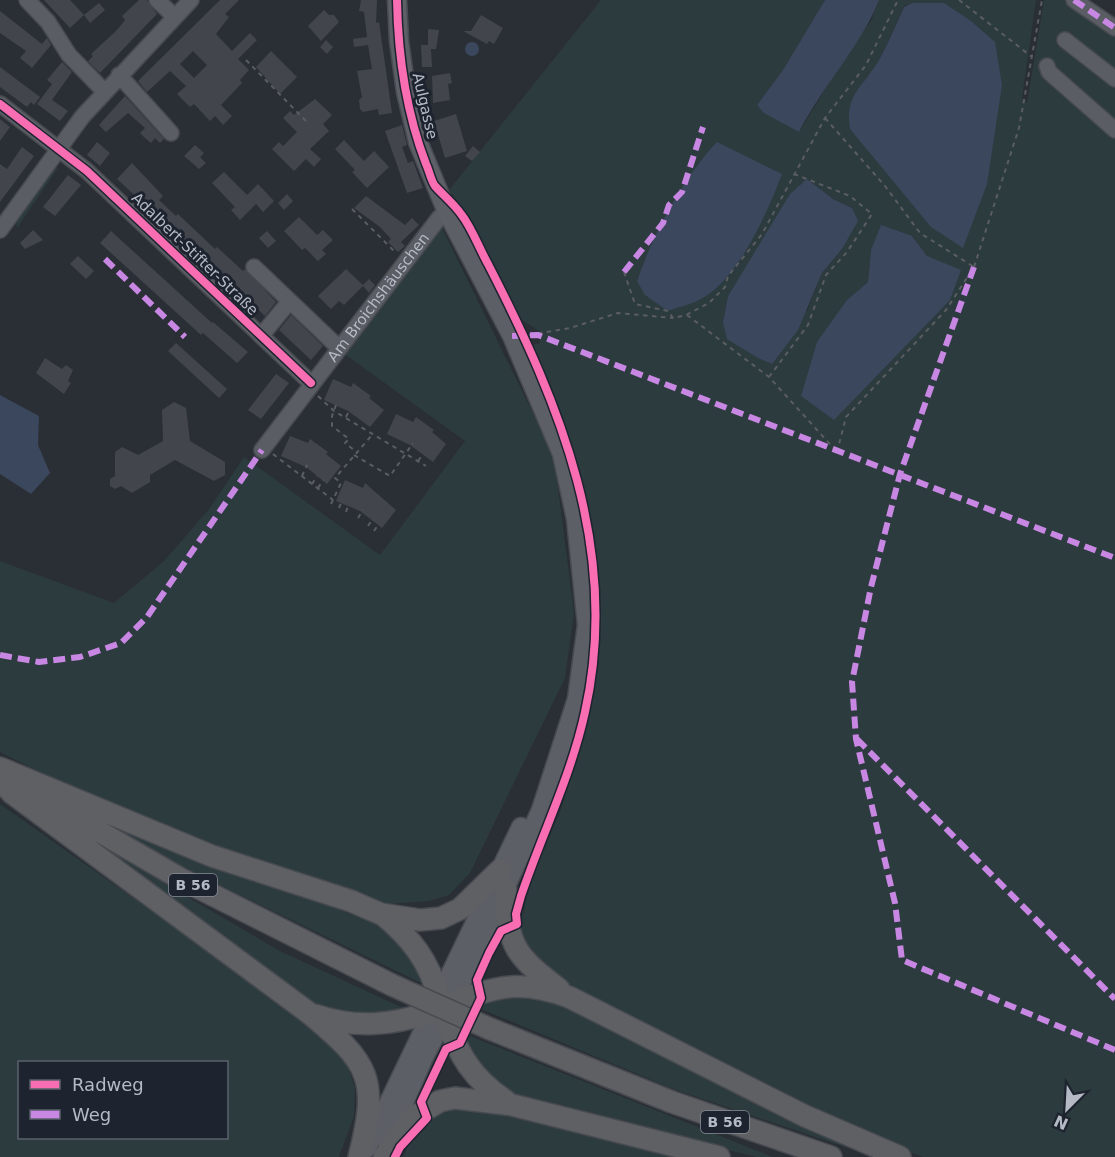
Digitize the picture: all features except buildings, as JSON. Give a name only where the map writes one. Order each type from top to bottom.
[{"type":"highway","points":[[0,770],[212,856],[342,898],[381,914],[420,920],[441,918],[460,909],[503,880],[508,928],[519,955],[529,966],[569,997]]},
{"type":"highway","name":"B 56","points":[[0,770],[181,879],[392,985],[488,1028],[642,1091],[826,1156]]},
{"type":"highway","points":[[0,780],[21,800],[309,1013],[355,1054],[364,1074],[370,1106],[361,1157]]},
{"type":"highway","points":[[381,914],[403,931],[420,952],[434,978],[455,1045],[474,1076],[488,1089],[512,1105]]},
{"type":"highway","points":[[309,1013],[334,1022],[376,1025],[442,1008],[490,988],[528,985],[569,997],[805,1116],[900,1157]]},
{"type":"highway","points":[[382,1157],[412,1118],[440,1101],[472,1098],[512,1105],[719,1157]]},
{"type":"main road","name":"Aulgasse","points":[[397,0],[399,41],[411,118],[418,142],[447,212],[512,336],[562,454],[574,510],[587,625],[577,699],[541,810],[503,880],[442,1008]]},
{"type":"main road","points":[[361,1157],[442,1008]]},
{"type":"main road","points":[[382,1157],[442,1008]]},
{"type":"street","points":[[27,0],[48,22],[69,55],[104,91]]},
{"type":"street","points":[[158,0],[175,17]]},
{"type":"street","points":[[0,230],[59,148],[104,91],[191,0]]},
{"type":"street","points":[[1074,0],[1115,28]]},
{"type":"street","points":[[1065,40],[1115,79]]},
{"type":"street","points":[[1047,66],[1049,72],[1115,130]]},
{"type":"street","points":[[119,75],[171,133]]},
{"type":"street","name":"Adalbert-Stifter-Straße","points":[[0,104],[59,148],[126,207],[311,383]]},
{"type":"street","name":"Am Broichshäuschen","points":[[264,447],[404,262],[439,218],[447,212]]},
{"type":"street","points":[[254,267],[289,303],[338,347]]},
{"type":"street","points":[[261,336],[289,303]]},
{"type":"path","points":[[525,336],[570,328],[618,313],[673,318],[686,315],[709,303],[725,287],[728,276],[762,234],[825,118],[866,65],[898,0]]},
{"type":"path","points":[[959,0],[1032,57]]},
{"type":"path","points":[[686,315],[769,377],[837,452],[846,417],[946,310],[974,267],[1019,128],[1042,0]]},
{"type":"path","points":[[246,60],[306,121]]},
{"type":"path","points":[[825,118],[885,186],[920,233],[974,267]]},
{"type":"path","points":[[769,377],[808,325],[826,275],[853,244],[872,214],[850,196],[794,174]]},
{"type":"path","points":[[352,209],[404,262]]},
{"type":"path","points":[[624,272],[635,304],[669,311],[673,318]]},
{"type":"path","points":[[311,383],[320,401],[334,411],[425,465],[428,459]]},
{"type":"path","points":[[327,406],[329,402]]},
{"type":"path","points":[[336,405],[332,426],[348,439],[345,443],[358,453]]},
{"type":"path","points":[[345,418],[350,409]]},
{"type":"path","points":[[356,425],[360,420]]},
{"type":"path","points":[[362,429],[366,424]]},
{"type":"path","points":[[331,504],[341,483],[335,478],[372,435]]},
{"type":"path","points":[[389,444],[392,437]]},
{"type":"path","points":[[396,447],[399,440]]},
{"type":"path","points":[[354,455],[390,476],[413,443]]},
{"type":"path","points":[[264,447],[333,500]]},
{"type":"path","points":[[418,460],[423,454]]},
{"type":"path","points":[[285,463],[286,459]]},
{"type":"path","points":[[292,468],[293,462]]},
{"type":"path","points":[[302,476],[307,465]]},
{"type":"path","points":[[312,484],[317,476]]},
{"type":"path","points":[[318,488],[323,480]]},
{"type":"path","points":[[339,508],[341,503]]},
{"type":"path","points":[[346,512],[348,506]]},
{"type":"path","points":[[358,518],[363,510]]},
{"type":"path","points":[[368,526],[372,520]]},
{"type":"path","points":[[374,531],[378,525]]},
{"type":"shaded area","points":[[601,0],[825,0],[783,70],[757,105],[799,132],[853,44],[871,21],[879,0],[1036,0],[1022,98],[1027,103],[1044,0],[1066,0],[1115,33],[1115,1157],[923,1157],[881,1141],[572,986],[547,970],[526,950],[519,933],[520,924],[532,880],[564,800],[581,739],[593,681],[598,625],[596,570],[589,515],[576,460],[558,403],[533,345],[540,343],[539,331],[522,320],[469,219],[449,190]],"holes":[[[912,3],[974,215],[963,247],[850,129],[849,117],[853,98],[880,58],[904,6]],[[704,156],[637,281],[650,248]],[[807,179],[833,199],[852,208],[842,249],[822,273],[807,311],[723,322],[728,296],[770,229]],[[912,236],[927,256],[847,300],[868,282],[871,250]]]},
{"type":"shaded area","points":[[58,168],[17,228],[16,219],[52,169]]},
{"type":"shaded area","points":[[441,226],[554,456],[574,613],[565,678],[470,873],[449,895],[429,901],[389,904],[124,815],[0,752],[0,561],[114,603],[165,560],[209,509],[244,457],[380,555],[465,441],[343,353]]},
{"type":"shaded area","points":[[0,804],[299,1015],[347,1062],[355,1089],[354,1116],[339,1157],[0,1157]]},
{"type":"shaded area","points":[[71,806],[379,925],[417,966],[425,985],[189,870]]},
{"type":"shaded area","points":[[77,832],[280,951],[403,1008],[376,1014],[353,1014],[304,999]]},
{"type":"shaded area","points":[[511,992],[564,1002],[866,1154],[676,1090],[481,1009],[485,997]]},
{"type":"shaded area","points":[[470,1036],[773,1157],[757,1157],[523,1101],[482,1072],[462,1048]]},
{"type":"shaded area","points":[[442,1105],[492,1112],[680,1157],[403,1157],[422,1117]]},
{"type":"water","points":[[825,0],[879,0],[863,33],[799,132],[764,113],[757,105],[783,70]]},
{"type":"water","points":[[912,3],[944,3],[971,21],[995,42],[1002,85],[987,184],[963,248],[931,227],[850,129],[849,117],[853,98],[880,58],[904,7]]},
{"type":"water","points":[[472,42],[477,44],[479,49],[477,54],[472,56],[467,54],[465,49],[467,44]]},
{"type":"water","points":[[717,142],[782,174],[750,244],[726,278],[713,291],[699,300],[668,311],[645,295],[637,281],[651,245],[670,207],[693,172]]},
{"type":"water","points":[[807,179],[833,199],[852,208],[858,221],[842,249],[822,273],[798,330],[772,364],[727,339],[723,322],[728,296],[790,194]]},
{"type":"water","points":[[881,225],[912,236],[927,256],[961,270],[950,300],[834,420],[801,396],[817,342],[847,300],[868,282],[871,250]]},
{"type":"water","points":[[0,395],[39,416],[38,445],[50,473],[31,494],[0,474]]},
{"type":"marked path","points":[[1074,0],[1115,28]]},
{"type":"marked path","points":[[624,272],[663,223],[669,205],[682,192],[703,127]]},
{"type":"marked path","points":[[105,259],[185,337]]},
{"type":"marked path","points":[[974,267],[900,474],[871,587],[852,682],[856,739],[895,903],[902,960],[1115,1050]]},
{"type":"marked path","points":[[512,336],[538,335],[1115,558]]},
{"type":"marked path","points":[[0,655],[39,662],[80,657],[121,643],[147,617],[262,450]]},
{"type":"marked path","points":[[857,739],[1115,999]]},
{"type":"cycle path","points":[[395,1157],[400,1147],[427,1118],[421,1102],[446,1049],[460,1043],[481,998],[477,980],[489,953],[501,931],[517,924],[516,914],[521,896],[564,782],[585,712],[594,652],[595,594],[589,536],[577,480],[560,425],[539,370],[472,232],[458,210],[434,184],[419,144],[404,84],[397,0]]},
{"type":"cycle path","points":[[0,104],[87,171],[311,383]]}]
